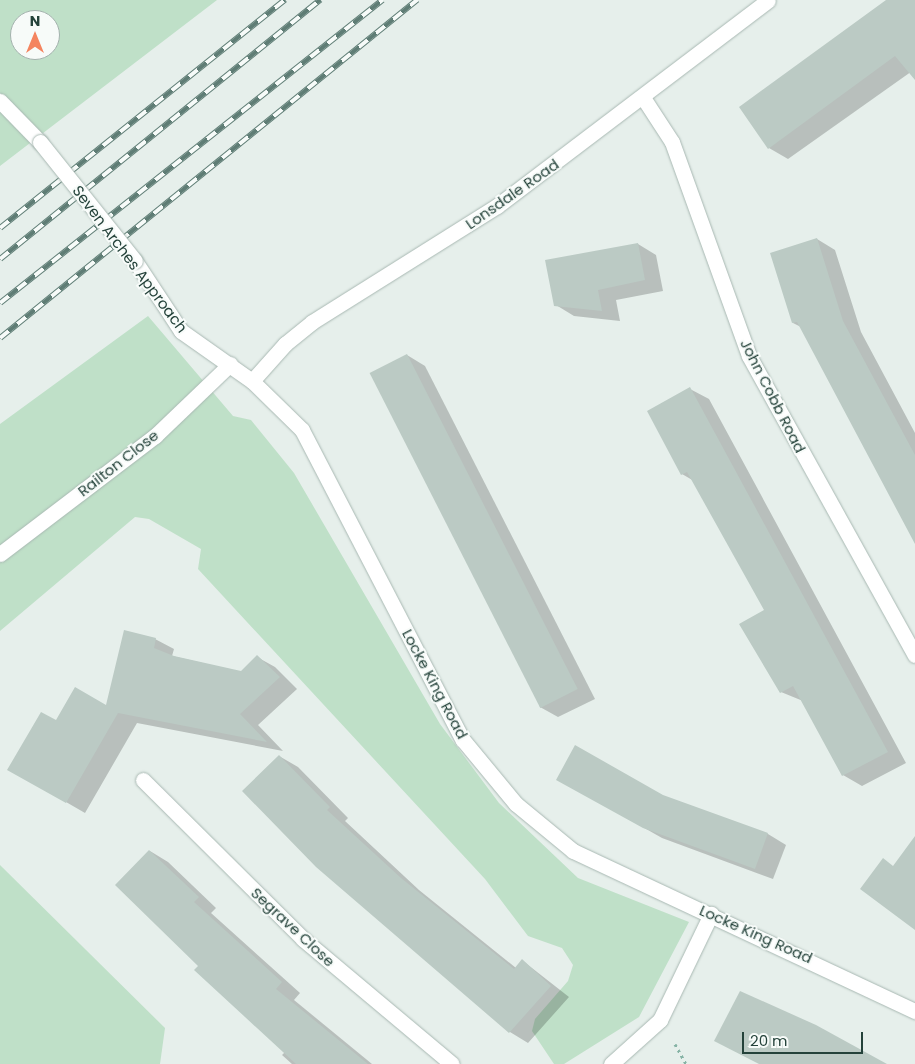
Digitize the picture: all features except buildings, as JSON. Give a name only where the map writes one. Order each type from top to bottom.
[{"type":"street","name":"Lonsdale Road","points":[[252,381],[285,344],[312,322],[497,206],[644,99],[768,0]]},
{"type":"street","name":"John Cobb Road","points":[[644,99],[672,142],[749,356],[915,655]]},
{"type":"street","name":"Seven Arches Approach","points":[[0,101],[40,142],[135,261],[181,331],[252,381]]},
{"type":"street","name":"Railton Close","points":[[0,554],[155,436],[230,364]]},
{"type":"street","name":"Locke King Road","points":[[252,381],[302,430],[463,740],[516,804],[573,851],[915,1011]]},
{"type":"street","name":"Segrave Close","points":[[143,780],[303,939],[452,1064]]},
{"type":"street","points":[[611,1064],[660,1020],[711,914]]},
{"type":"green space","points":[[0,0],[217,0],[0,166]]},
{"type":"green space","points":[[148,316],[233,416],[251,420],[294,473],[440,724],[499,803],[578,878],[689,922],[639,1017],[564,1064],[554,1064],[532,1031],[535,1019],[568,981],[573,965],[562,948],[528,936],[485,879],[198,569],[201,549],[149,519],[135,517],[0,631],[0,424]]},
{"type":"green space","points":[[0,865],[165,1028],[160,1064],[0,1064]]},
{"type":"railway","points":[[0,228],[285,0]]},
{"type":"railway","points":[[0,259],[320,0]]},
{"type":"railway","points":[[0,303],[382,0]]},
{"type":"railway","points":[[0,338],[417,0]]}]
